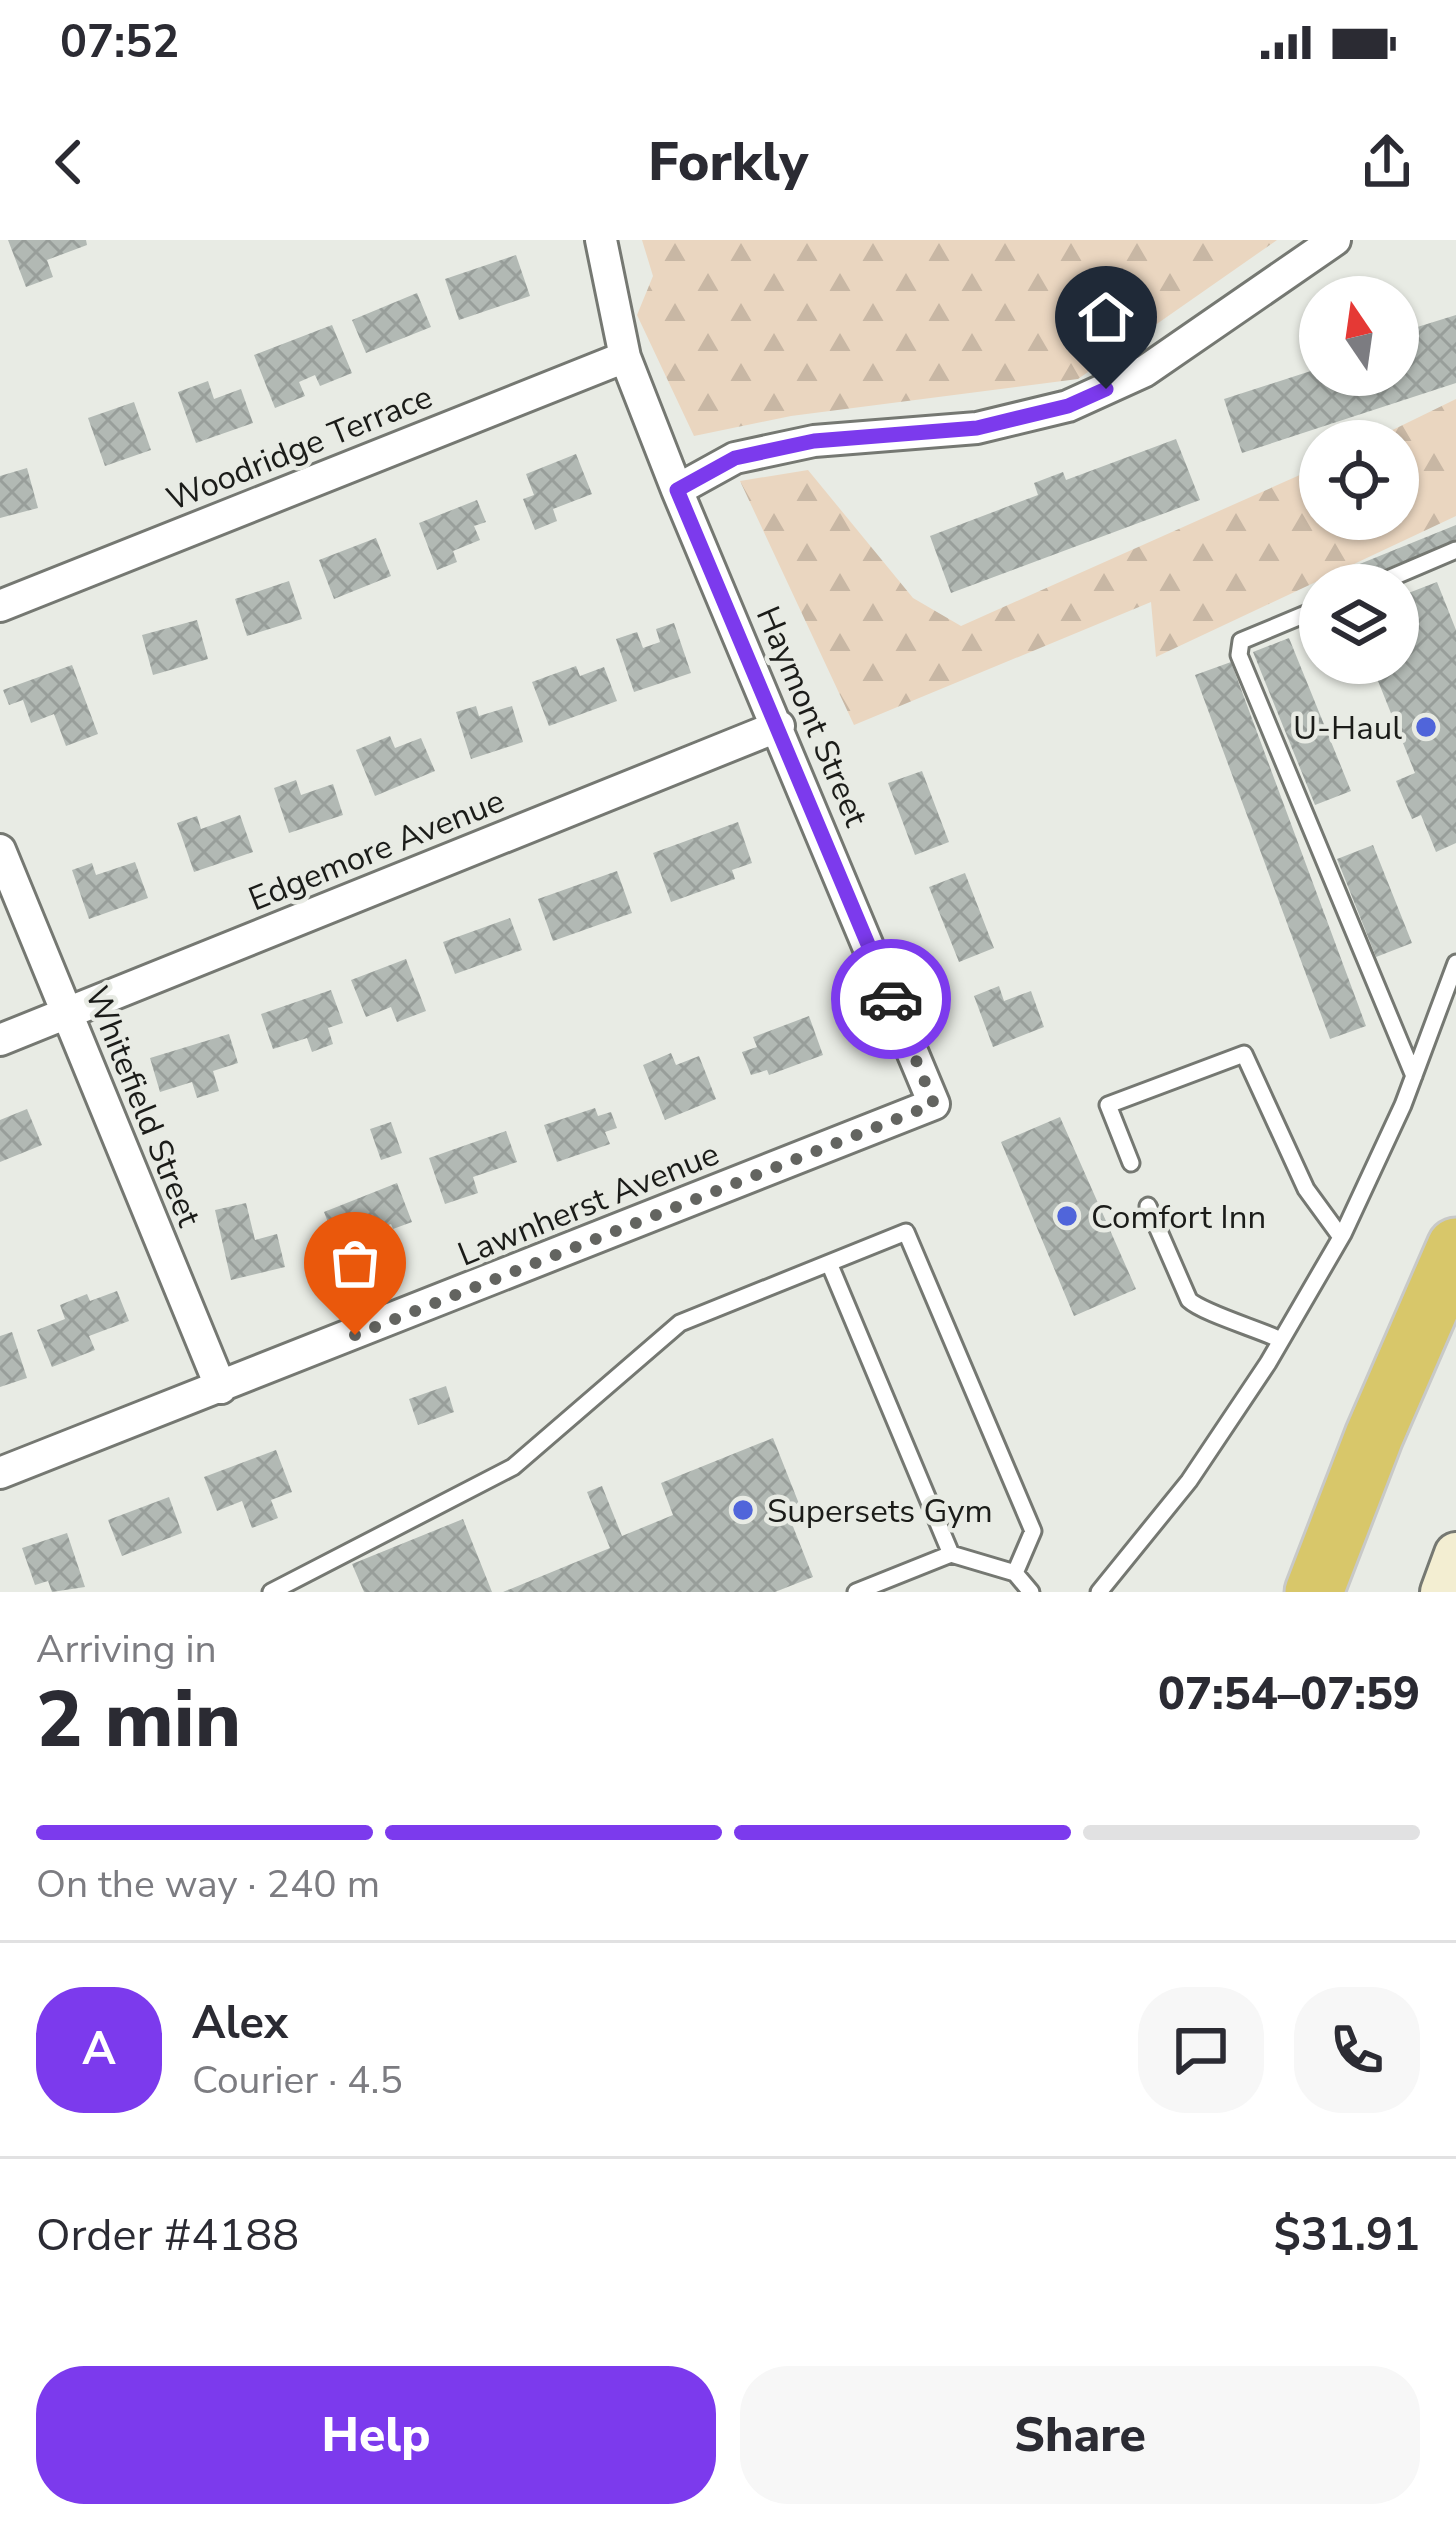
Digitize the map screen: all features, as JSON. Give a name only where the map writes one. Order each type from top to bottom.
[{"type":"highway","points":[[1314,1592],[1374,1436],[1456,1247]]},
{"type":"highway","points":[[1346,1592],[1456,1322]]},
{"type":"highway","points":[[1273,1592],[1374,1436]]},
{"type":"main road","points":[[1442,1592],[1456,1554]]},
{"type":"street","name":"Haymont Street","points":[[601,240],[625,357],[934,1104]]},
{"type":"street","points":[[677,490],[735,458],[794,445],[977,428],[1068,406],[1144,371],[1335,240]]},
{"type":"street","name":"Woodridge Terrace","points":[[0,606],[625,357]]},
{"type":"street","name":"Edgemore Avenue","points":[[0,1040],[779,726]]},
{"type":"street","name":"Whitefield Street","points":[[0,850],[221,1388]]},
{"type":"street","name":"Lawnherst Avenue","points":[[0,1473],[934,1104]]},
{"type":"lane","points":[[1419,566],[1456,550]]},
{"type":"lane","points":[[1299,617],[1240,641],[1239,655],[1414,1076]]},
{"type":"lane","points":[[1100,1592],[1190,1480],[1341,1238],[1414,1076],[1456,963]]},
{"type":"lane","points":[[1131,1163],[1108,1105],[1244,1054],[1306,1189],[1341,1238]]},
{"type":"lane","points":[[1148,1206],[1189,1300],[1281,1340]]},
{"type":"lane","points":[[271,1592],[514,1468],[680,1323],[906,1232],[1034,1531],[1015,1574]]},
{"type":"lane","points":[[829,1263],[951,1554]]},
{"type":"lane","points":[[856,1592],[951,1554],[1015,1574],[1031,1592]]},
{"type":"green space","points":[[642,240],[1277,240],[1078,379],[791,416],[694,436],[637,315],[653,276]]},
{"type":"green space","points":[[1456,399],[1456,516],[1419,533],[1419,420],[1413,420]]},
{"type":"green space","points":[[808,470],[913,598],[961,626],[1299,475],[1299,540],[1405,540],[1354,564],[1299,564],[1299,590],[1156,657],[1151,602],[854,725],[740,481]]},
{"type":"building","points":[[8,240],[86,240],[87,245],[47,260],[53,277],[26,287]]},
{"type":"building","points":[[516,255],[530,296],[459,320],[445,279]]},
{"type":"building","points":[[417,293],[431,327],[366,353],[352,320]]},
{"type":"building","points":[[1456,315],[1456,383],[1419,395],[1419,326]]},
{"type":"building","points":[[332,325],[352,373],[320,386],[315,375],[299,382],[305,396],[275,408],[254,355]]},
{"type":"building","points":[[1299,375],[1299,396],[1416,396],[1343,420],[1299,420],[1299,434],[1242,453],[1224,399]]},
{"type":"building","points":[[208,381],[214,399],[241,389],[253,423],[196,443],[178,392]]},
{"type":"building","points":[[134,402],[151,450],[105,466],[88,418]]},
{"type":"building","points":[[1176,439],[1200,500],[951,593],[930,536],[1038,495],[1034,483],[1063,472],[1066,480]]},
{"type":"building","points":[[576,454],[592,494],[553,509],[557,521],[535,530],[523,499],[534,495],[526,474]]},
{"type":"building","points":[[27,468],[38,508],[0,518],[0,476]]},
{"type":"building","points":[[477,500],[486,522],[474,526],[480,540],[453,551],[457,562],[437,570],[419,523]]},
{"type":"building","points":[[1456,525],[1456,540],[1397,564],[1360,564],[1419,540]]},
{"type":"building","points":[[376,538],[391,576],[334,599],[319,560]]},
{"type":"building","points":[[289,581],[302,619],[247,636],[235,599]]},
{"type":"building","name":"U-Haul","points":[[1437,582],[1456,630],[1456,843],[1436,852],[1421,815],[1412,819],[1396,781],[1415,773],[1379,684],[1419,684],[1419,589]]},
{"type":"building","points":[[197,620],[208,659],[153,675],[142,635]]},
{"type":"building","points":[[674,623],[691,673],[634,692],[616,639],[637,632],[643,648],[660,642],[656,629]]},
{"type":"building","points":[[1289,638],[1299,663],[1299,684],[1308,684],[1351,791],[1315,805],[1253,652]]},
{"type":"building","points":[[1231,662],[1366,1026],[1330,1039],[1195,675]]},
{"type":"building","points":[[72,665],[98,734],[66,746],[54,714],[31,723],[23,700],[9,705],[3,690]]},
{"type":"building","points":[[576,666],[580,676],[604,667],[617,701],[549,726],[532,682]]},
{"type":"building","points":[[476,706],[479,716],[512,706],[523,742],[471,759],[456,712]]},
{"type":"building","points":[[390,736],[395,748],[421,738],[435,771],[375,796],[356,750]]},
{"type":"building","points":[[922,771],[949,842],[915,855],[888,783]]},
{"type":"building","points":[[296,780],[301,795],[333,784],[343,815],[289,833],[274,788]]},
{"type":"building","points":[[240,815],[253,852],[194,872],[177,823],[197,816],[201,829]]},
{"type":"building","points":[[738,822],[752,863],[732,870],[735,879],[671,902],[653,853]]},
{"type":"building","points":[[1373,845],[1412,943],[1376,957],[1337,859]]},
{"type":"building","points":[[135,862],[148,898],[89,919],[72,870],[92,863],[96,875]]},
{"type":"building","points":[[617,871],[632,913],[553,941],[538,899]]},
{"type":"building","points":[[965,873],[994,948],[959,962],[929,887]]},
{"type":"building","points":[[510,918],[522,950],[455,974],[443,942]]},
{"type":"building","points":[[406,959],[426,1011],[397,1022],[391,1007],[366,1017],[351,980]]},
{"type":"building","points":[[999,986],[1004,1001],[1031,991],[1044,1027],[993,1047],[974,996]]},
{"type":"building","points":[[331,990],[343,1023],[328,1028],[333,1044],[312,1052],[307,1038],[273,1049],[261,1014]]},
{"type":"building","points":[[809,1016],[823,1055],[769,1075],[767,1070],[751,1075],[742,1052],[757,1047],[753,1037]]},
{"type":"building","points":[[229,1034],[238,1063],[213,1071],[219,1091],[197,1098],[192,1082],[160,1092],[150,1058]]},
{"type":"building","points":[[671,1053],[676,1065],[699,1056],[716,1099],[665,1120],[643,1065]]},
{"type":"building","points":[[595,1108],[598,1116],[611,1112],[617,1128],[605,1132],[610,1144],[557,1162],[544,1125]]},
{"type":"building","points":[[27,1109],[42,1145],[0,1162],[0,1120]]},
{"type":"building","name":"Comfort Inn","points":[[1060,1117],[1136,1289],[1074,1316],[1001,1142]]},
{"type":"building","points":[[391,1122],[402,1153],[381,1160],[370,1129]]},
{"type":"building","points":[[506,1131],[517,1162],[473,1177],[478,1193],[445,1204],[429,1158]]},
{"type":"building","points":[[397,1183],[412,1222],[393,1229],[391,1224],[339,1251],[324,1212]]},
{"type":"building","points":[[246,1203],[255,1240],[277,1234],[285,1267],[231,1280],[215,1210]]},
{"type":"building","points":[[117,1291],[129,1321],[89,1336],[95,1350],[52,1367],[37,1330],[65,1319],[60,1305],[87,1294],[90,1301]]},
{"type":"building","points":[[12,1332],[27,1378],[0,1387],[0,1336]]},
{"type":"building","points":[[446,1386],[454,1412],[418,1425],[409,1399]]},
{"type":"building","points":[[773,1438],[805,1519],[792,1524],[813,1577],[775,1592],[503,1592],[610,1548],[587,1492],[602,1486],[622,1536],[673,1515],[661,1483]]},
{"type":"building","points":[[276,1450],[292,1492],[271,1500],[278,1518],[252,1528],[242,1501],[217,1511],[204,1477]]},
{"type":"building","points":[[169,1497],[182,1533],[122,1556],[108,1520]]},
{"type":"building","points":[[463,1519],[492,1592],[364,1592],[352,1564]]},
{"type":"building","points":[[67,1533],[85,1587],[52,1592],[48,1581],[35,1585],[22,1548]]},
{"type":"way so far","points":[[355,1335],[934,1104],[891,999]]},
{"type":"place","name":"U-Haul","points":[[1426,727]]},
{"type":"place","name":"Comfort Inn","points":[[1067,1216]]},
{"type":"place","name":"Supersets Gym","points":[[743,1510]]},
{"type":"route","points":[[891,999],[677,490],[735,458],[814,441],[977,428],[1068,406],[1106,389]]}]
